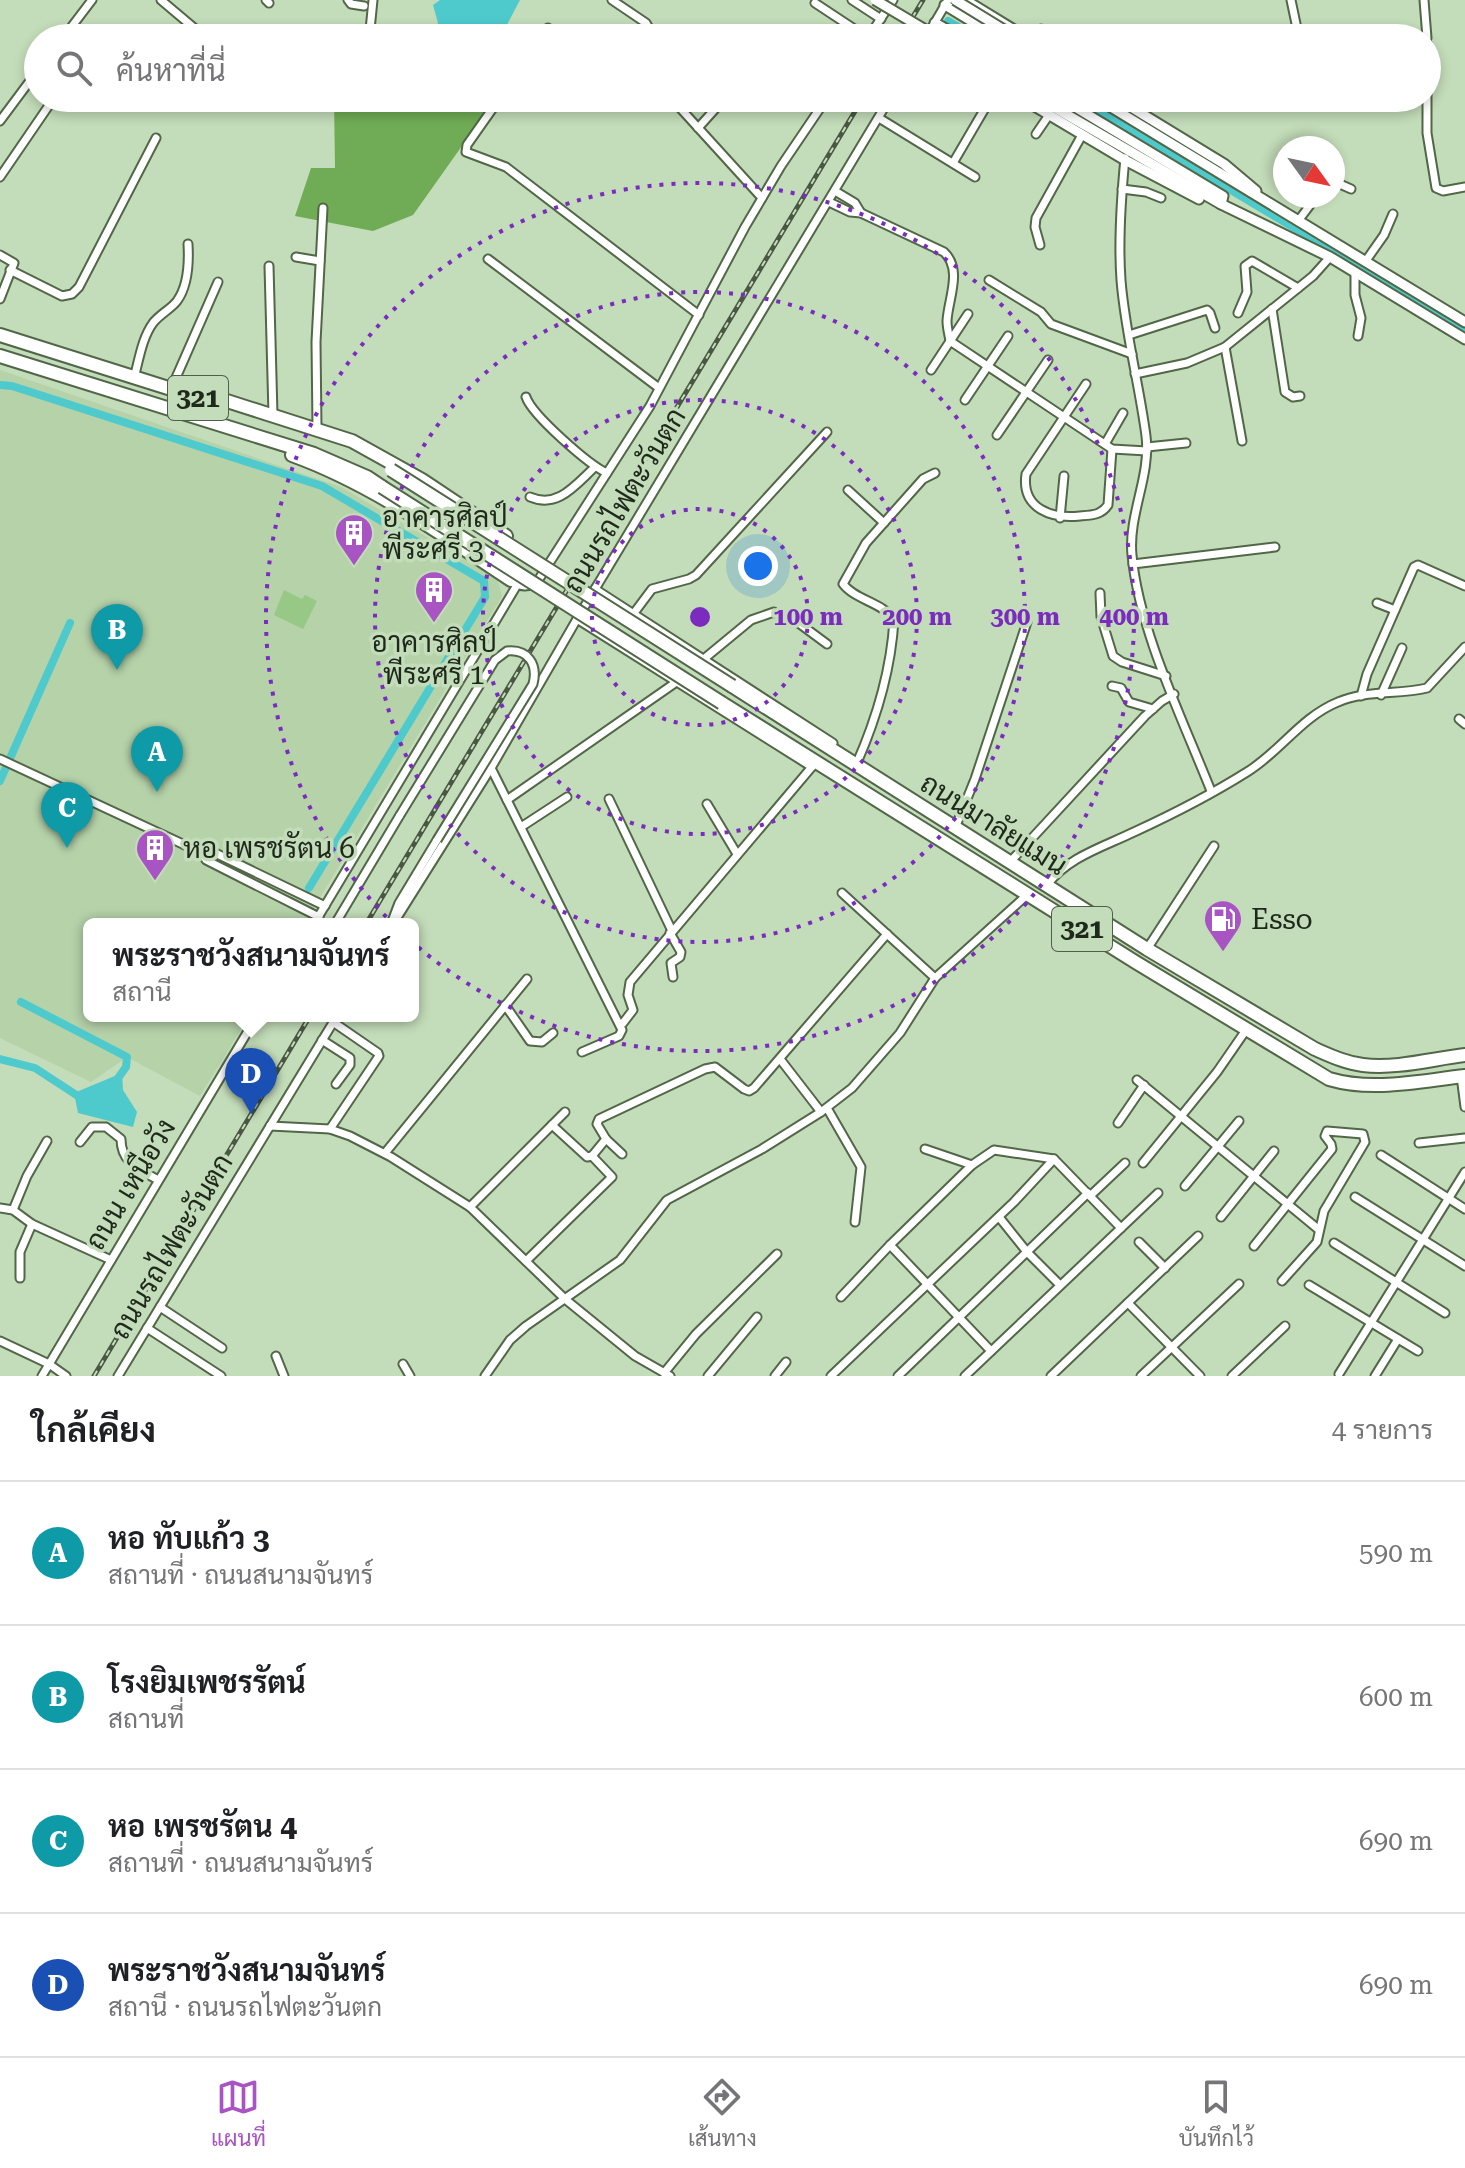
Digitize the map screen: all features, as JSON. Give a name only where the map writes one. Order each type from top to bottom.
[{"type":"highway","name":"ถนนมาลัยแมน","points":[[0,335],[317,436],[391,470],[1147,949],[1315,1049],[1363,1065],[1465,1055]]},
{"type":"highway","name":"ถนนมาลัยแมน","points":[[0,356],[314,454],[382,487],[814,764],[1329,1079],[1350,1085],[1375,1086],[1463,1076]]},
{"type":"highway","points":[[174,390],[202,393],[317,428],[384,457],[548,564]]},
{"type":"highway","points":[[245,433],[378,494],[514,583]]},
{"type":"street","points":[[74,24],[92,0]]},
{"type":"street","points":[[161,0],[189,24]]},
{"type":"street","points":[[348,0],[351,4],[364,6]]},
{"type":"street","points":[[371,24],[373,0]]},
{"type":"street","points":[[612,0],[646,24]]},
{"type":"street","points":[[852,0],[881,19]]},
{"type":"street","points":[[875,0],[915,24]]},
{"type":"street","points":[[878,24],[893,0]]},
{"type":"street","points":[[968,2],[983,0]]},
{"type":"street","points":[[1291,0],[1296,24]]},
{"type":"street","points":[[1424,0],[1426,24]]},
{"type":"street","points":[[949,2],[961,15],[976,24]]},
{"type":"street","points":[[935,23],[949,2]]},
{"type":"street","points":[[949,2],[991,24]]},
{"type":"street","points":[[961,15],[968,2]]},
{"type":"street","points":[[968,2],[1004,24]]},
{"type":"street","points":[[815,3],[847,24]]},
{"type":"street","points":[[0,121],[24,89]]},
{"type":"street","points":[[0,177],[44,112]]},
{"type":"street","points":[[490,112],[467,145],[466,152],[506,167],[699,315]]},
{"type":"street","points":[[684,112],[762,198]]},
{"type":"street","points":[[698,128],[712,112]]},
{"type":"street","points":[[528,551],[516,554],[509,561],[507,571],[514,583],[529,586],[539,579],[659,388],[730,253],[818,112]]},
{"type":"street","name":"ถนนรถไฟตะวันตก","points":[[396,918],[491,768],[577,619],[882,112]]},
{"type":"street","points":[[953,163],[983,112]]},
{"type":"street","points":[[1044,112],[1082,135],[1330,257],[1465,339]]},
{"type":"street","points":[[1061,112],[1216,208],[1237,212]]},
{"type":"street","points":[[1083,112],[1223,196],[1221,204]]},
{"type":"street","points":[[1119,112],[1465,322]]},
{"type":"street","points":[[1139,112],[1224,164],[1277,209]]},
{"type":"street","points":[[1144,112],[1165,128]]},
{"type":"street","points":[[1427,112],[1427,133],[1436,188],[1443,191],[1465,187]]},
{"type":"street","points":[[1036,134],[1049,115]]},
{"type":"street","points":[[879,118],[975,177]]},
{"type":"street","points":[[1040,245],[1034,221],[1082,135]]},
{"type":"street","points":[[10,270],[62,296],[72,294],[79,287],[156,138]]},
{"type":"street","points":[[1126,155],[1120,256],[1147,449],[1132,531],[1133,564],[1141,602],[1166,676],[1211,791]]},
{"type":"street","points":[[1345,186],[1351,189]]},
{"type":"street","points":[[1122,189],[1146,192],[1161,198]]},
{"type":"street","points":[[835,191],[855,203],[861,213]]},
{"type":"street","points":[[829,202],[850,212],[861,213],[950,257],[953,275],[947,321],[950,341],[987,368],[1109,446],[1147,449],[1186,443]]},
{"type":"street","points":[[317,428],[315,357],[323,208]]},
{"type":"street","points":[[1298,221],[1308,208]]},
{"type":"street","points":[[1365,262],[1390,225],[1393,214]]},
{"type":"street","points":[[134,378],[145,337],[153,323],[178,300],[188,260],[188,244]]},
{"type":"street","points":[[0,255],[14,263],[0,299]]},
{"type":"street","points":[[296,257],[320,261]]},
{"type":"street","points":[[1135,374],[1187,363],[1225,347],[1321,269],[1330,257]]},
{"type":"street","points":[[488,259],[659,388]]},
{"type":"street","points":[[1238,313],[1247,292],[1245,266],[1252,261],[1298,288]]},
{"type":"street","points":[[269,266],[273,415]]},
{"type":"street","points":[[1355,273],[1355,295],[1362,326],[1358,336]]},
{"type":"street","points":[[989,280],[1041,312],[1051,324],[1132,354]]},
{"type":"street","points":[[174,390],[218,282]]},
{"type":"street","points":[[1272,309],[1285,392],[1293,397],[1300,396]]},
{"type":"street","points":[[1129,335],[1207,310],[1215,328]]},
{"type":"street","points":[[931,370],[968,314]]},
{"type":"street","points":[[965,400],[1008,336]]},
{"type":"street","points":[[1225,347],[1242,441]]},
{"type":"street","points":[[997,435],[1048,360]]},
{"type":"street","points":[[1086,384],[1026,474],[1024,485],[1039,508],[1060,518],[1103,512],[1108,505],[1109,446],[1123,413]]},
{"type":"street","points":[[526,397],[530,407],[595,467],[607,473]]},
{"type":"street","points":[[606,638],[618,632],[631,611],[652,589],[696,575],[827,432]]},
{"type":"street","points":[[530,497],[543,502],[554,500],[595,467]]},
{"type":"street","points":[[595,589],[821,735],[854,763],[872,725],[885,678],[894,620],[890,614],[843,584],[863,547],[923,479],[935,473]]},
{"type":"street","points":[[1060,518],[1064,476]]},
{"type":"street","points":[[848,490],[884,523]]},
{"type":"street","points":[[1133,564],[1275,547]]},
{"type":"street","points":[[1361,696],[1367,674],[1416,565],[1465,586]]},
{"type":"street","points":[[317,918],[514,583]]},
{"type":"street","points":[[1100,593],[1101,617],[1113,656],[1122,662],[1166,676]]},
{"type":"street","points":[[1377,603],[1395,610]]},
{"type":"street","points":[[705,658],[751,620],[774,612],[800,624],[827,644]]},
{"type":"street","points":[[577,619],[675,683],[814,764],[630,982],[628,995],[633,1010],[623,1023]]},
{"type":"street","points":[[955,828],[975,779],[1027,622]]},
{"type":"street","points":[[1047,885],[1056,873],[1069,864],[1259,764],[1312,716],[1338,702],[1427,688],[1465,647]]},
{"type":"street","points":[[1381,695],[1402,648]]},
{"type":"street","points":[[339,918],[495,660],[507,651],[523,652],[534,667],[533,684],[408,886],[395,918]]},
{"type":"street","points":[[507,800],[675,683]]},
{"type":"street","points":[[1112,686],[1121,688],[1129,702],[1153,709]]},
{"type":"street","points":[[1010,862],[1153,709],[1174,694]]},
{"type":"street","points":[[1,760],[202,853],[206,860],[312,918]]},
{"type":"street","points":[[491,768],[622,1030],[619,1036],[582,1052]]},
{"type":"street","points":[[521,827],[567,797]]},
{"type":"street","points":[[609,799],[681,952],[671,963],[673,977]]},
{"type":"street","points":[[707,804],[737,854]]},
{"type":"street","points":[[1147,949],[1214,846]]},
{"type":"street","points":[[202,853],[211,851],[325,906]]},
{"type":"street","points":[[842,893],[935,978]]},
{"type":"street","points":[[485,1376],[510,1340],[620,1260],[661,1206],[674,1194],[762,1149],[824,1110],[852,1088],[885,1052],[935,978],[1027,895]]},
{"type":"street","points":[[622,1154],[606,1139],[597,1124],[599,1119],[711,1067],[749,1091],[887,934]]},
{"type":"street","points":[[385,1153],[527,979]]},
{"type":"street","points":[[505,1005],[530,1041],[542,1042],[553,1033]]},
{"type":"street","name":"ถนน เหนือวัง","points":[[42,1376],[253,1022]]},
{"type":"street","name":"ถนนรถไฟตะวันตก","points":[[118,1376],[333,1022]]},
{"type":"street","points":[[330,1129],[379,1056],[339,1022]]},
{"type":"street","points":[[1143,1163],[1246,1030]]},
{"type":"street","points":[[322,1040],[350,1058],[350,1065],[336,1084]]},
{"type":"street","points":[[780,1059],[824,1110],[861,1167],[855,1222]]},
{"type":"street","points":[[1463,1076],[1465,1107]]},
{"type":"street","points":[[1118,1123],[1140,1083],[1318,1229]]},
{"type":"street","points":[[470,1207],[565,1112]]},
{"type":"street","points":[[1185,1186],[1239,1121]]},
{"type":"street","points":[[552,1125],[587,1157],[592,1156],[606,1139]]},
{"type":"street","points":[[270,1126],[330,1129],[385,1153],[470,1207],[565,1299],[620,1345],[667,1374],[696,1334],[777,1254]]},
{"type":"street","points":[[80,1142],[92,1127],[106,1127],[121,1139],[122,1155],[128,1162],[158,1180]]},
{"type":"street","points":[[1254,1246],[1332,1149],[1325,1136],[1327,1131],[1363,1134],[1365,1142],[1324,1211],[1317,1242],[1282,1281]]},
{"type":"street","points":[[1419,1143],[1465,1138]]},
{"type":"street","points":[[13,1210],[27,1176],[47,1141]]},
{"type":"street","points":[[925,1149],[972,1165]]},
{"type":"street","points":[[841,1297],[972,1165],[994,1150],[1054,1159],[1121,1228]]},
{"type":"street","points":[[1221,1217],[1274,1151]]},
{"type":"street","points":[[1381,1155],[1465,1209]]},
{"type":"street","points":[[526,1261],[611,1178],[592,1156]]},
{"type":"street","points":[[831,1376],[999,1217],[1054,1159]]},
{"type":"street","points":[[898,1376],[1125,1163]]},
{"type":"street","points":[[1339,1374],[1465,1172]]},
{"type":"street","points":[[965,1376],[1158,1193]]},
{"type":"street","points":[[1355,1197],[1465,1266]]},
{"type":"street","points":[[0,1208],[13,1210],[32,1224],[111,1260]]},
{"type":"street","points":[[999,1217],[1027,1252],[1060,1285]]},
{"type":"street","points":[[20,1278],[20,1252],[32,1224]]},
{"type":"street","points":[[1051,1376],[1198,1236]]},
{"type":"street","points":[[1139,1242],[1165,1268]]},
{"type":"street","points":[[1334,1243],[1445,1313]]},
{"type":"street","points":[[890,1245],[991,1351]]},
{"type":"street","points":[[1141,1376],[1239,1284]]},
{"type":"street","points":[[1309,1285],[1418,1351]]},
{"type":"street","points":[[1128,1303],[1200,1376]]},
{"type":"street","points":[[160,1307],[222,1348]]},
{"type":"street","points":[[708,1376],[757,1317]]},
{"type":"street","points":[[1232,1376],[1285,1326]]},
{"type":"street","points":[[147,1328],[221,1376]]},
{"type":"street","points":[[1375,1376],[1398,1339]]},
{"type":"street","points":[[0,1341],[49,1364],[66,1376]]},
{"type":"street","points":[[276,1356],[284,1376]]},
{"type":"street","points":[[775,1376],[786,1362]]},
{"type":"street","points":[[403,1364],[410,1376]]},
{"type":"shaded area","points":[[0,370],[341,487],[497,578],[502,596],[308,918],[83,918],[83,1022],[245,1022],[200,1096],[127,1057],[91,1082],[0,1038]]},
{"type":"shaded area","points":[[284,590],[302,599],[305,595],[317,601],[303,629],[274,615]]},
{"type":"green space","points":[[334,112],[486,112],[413,215],[373,231],[295,216],[311,168],[335,168]]},
{"type":"water","points":[[440,0],[520,0],[507,24],[437,24],[433,5]]},
{"type":"water","points":[[122,1073],[123,1090],[137,1112],[133,1127],[78,1113],[74,1093]]},
{"type":"waterway","points":[[948,21],[953,24]]},
{"type":"waterway","points":[[1100,112],[1465,330]]},
{"type":"waterway","points":[[0,385],[12,386],[322,486],[484,581],[485,597],[309,888]]},
{"type":"waterway","points":[[0,781],[70,623]]},
{"type":"waterway","points":[[21,1002],[127,1057],[126,1067],[116,1081]]},
{"type":"waterway","points":[[0,1059],[35,1068],[81,1098]]},
{"type":"railway","points":[[908,24],[923,0]]},
{"type":"railway","points":[[370,918],[855,112]]},
{"type":"railway","points":[[94,1376],[306,1022]]},
{"type":"place","name":"อาคารศิลป์ พีระศรี 3","points":[[354,567]]},
{"type":"place","name":"อาคารศิลป์ พีระศรี 1","points":[[434,624]]},
{"type":"place","name":"โรงยิมเพชรรัตน์","points":[[117,670]]},
{"type":"place","name":"หอ ทับแก้ว 3","points":[[157,792]]},
{"type":"place","name":"หอ เพรชรัตน 4","points":[[67,848]]},
{"type":"place","name":"หอ เพรชรัตน 6","points":[[155,882]]},
{"type":"place","name":"Esso","points":[[1223,953]]},
{"type":"place","name":"พระราชวังสนามจันทร์","points":[[251,1114]]}]
